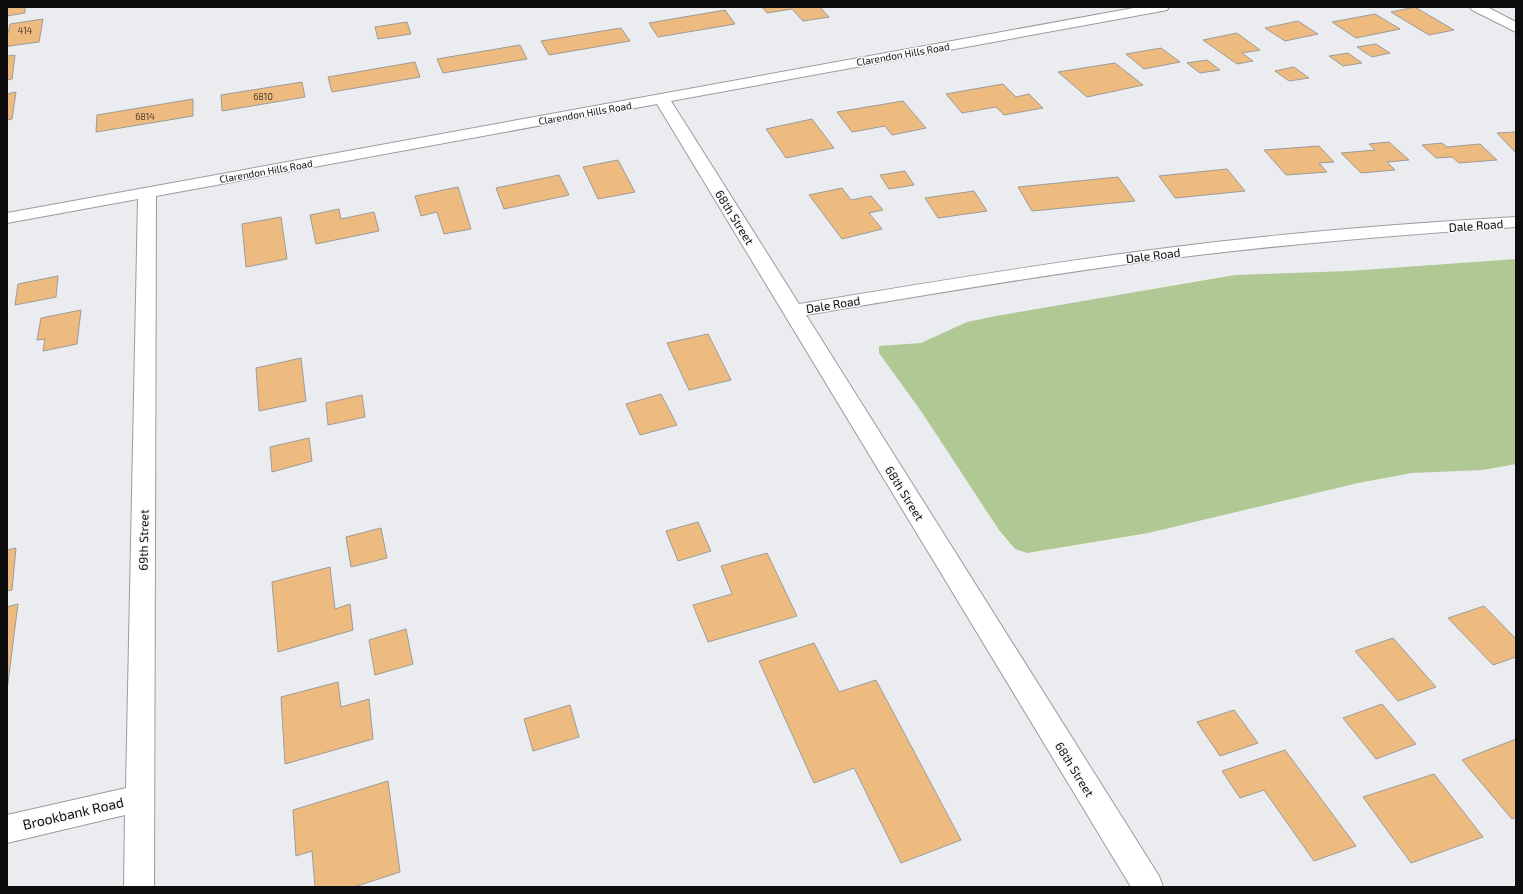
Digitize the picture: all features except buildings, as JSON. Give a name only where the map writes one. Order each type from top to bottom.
[{"type":"street","name":"Clarendon Hills Road","points":[[7,218],[1162,7]]},
{"type":"street","points":[[1477,7],[1516,28]]},
{"type":"street","name":"68th Street","points":[[662,99],[1148,887]]},
{"type":"street","name":"69th Street","points":[[139,887],[147,193]]},
{"type":"street","name":"Dale Road","points":[[793,311],[996,277],[1188,251],[1334,236],[1516,222]]},
{"type":"street","name":"Brookbank Road","points":[[7,829],[140,798]]},
{"type":"green space","points":[[1516,259],[1516,464],[1483,470],[1412,473],[1358,483],[1148,533],[1027,553],[1015,549],[999,530],[921,411],[879,353],[879,346],[921,343],[967,322],[1235,275],[1349,271]]}]
